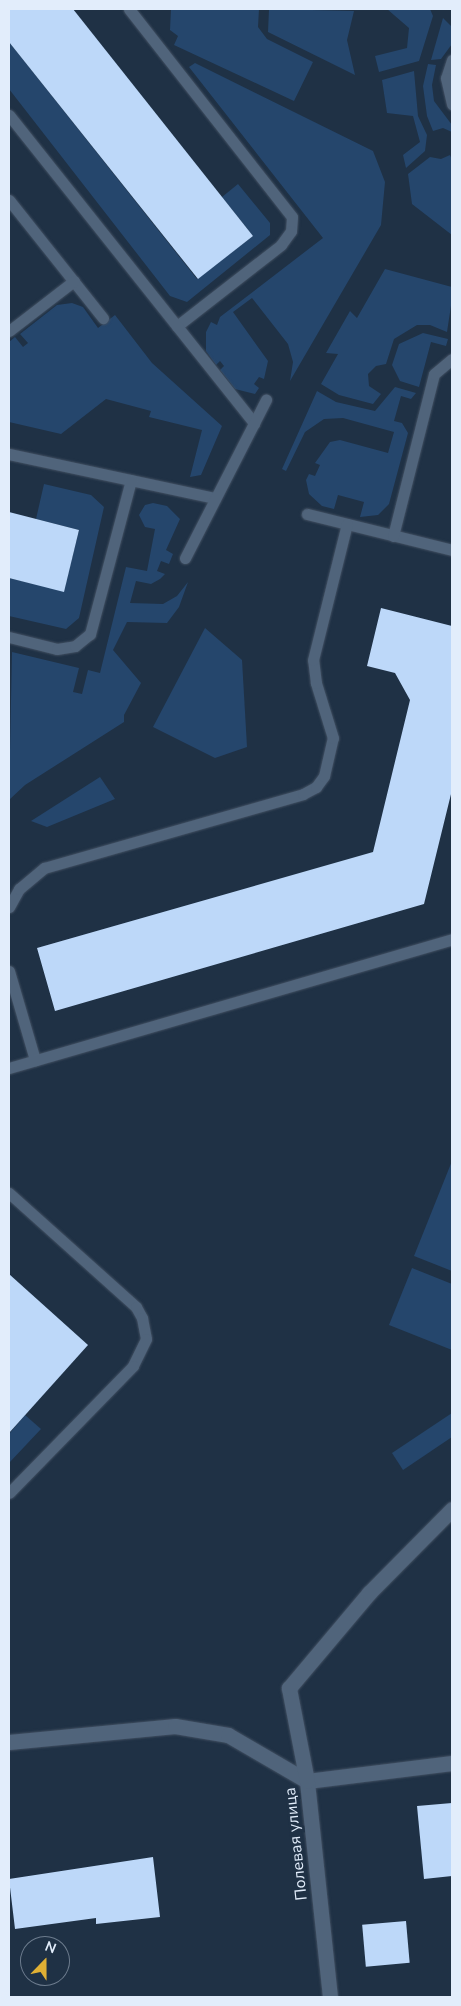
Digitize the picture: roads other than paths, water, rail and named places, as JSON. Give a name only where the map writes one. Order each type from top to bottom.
[{"type":"street","name":"Полевая улица","points":[[330,1997],[307,1780],[289,1688],[369,1593],[452,1509]]},
{"type":"street","points":[[9,1742],[174,1726],[228,1735],[307,1780],[452,1763]]},
{"type":"lane","points":[[129,9],[292,217],[291,231],[281,245],[177,326]]},
{"type":"lane","points":[[452,60],[446,78],[452,104]]},
{"type":"lane","points":[[9,115],[254,423]]},
{"type":"lane","points":[[9,200],[103,318]]},
{"type":"lane","points":[[9,331],[74,281]]},
{"type":"lane","points":[[393,536],[434,374],[452,359]]},
{"type":"lane","points":[[185,558],[266,400]]},
{"type":"lane","points":[[9,454],[215,498]]},
{"type":"lane","points":[[9,637],[62,649],[75,646],[90,634],[131,480]]},
{"type":"lane","points":[[307,514],[452,550]]},
{"type":"lane","points":[[9,907],[19,890],[44,868],[303,794],[316,787],[324,776],[333,738],[316,684],[314,660],[347,524]]},
{"type":"lane","points":[[9,1068],[452,939]]},
{"type":"lane","points":[[9,971],[35,1060]]},
{"type":"lane","points":[[9,1193],[136,1307],[142,1318],[146,1339],[133,1366],[9,1494]]}]
